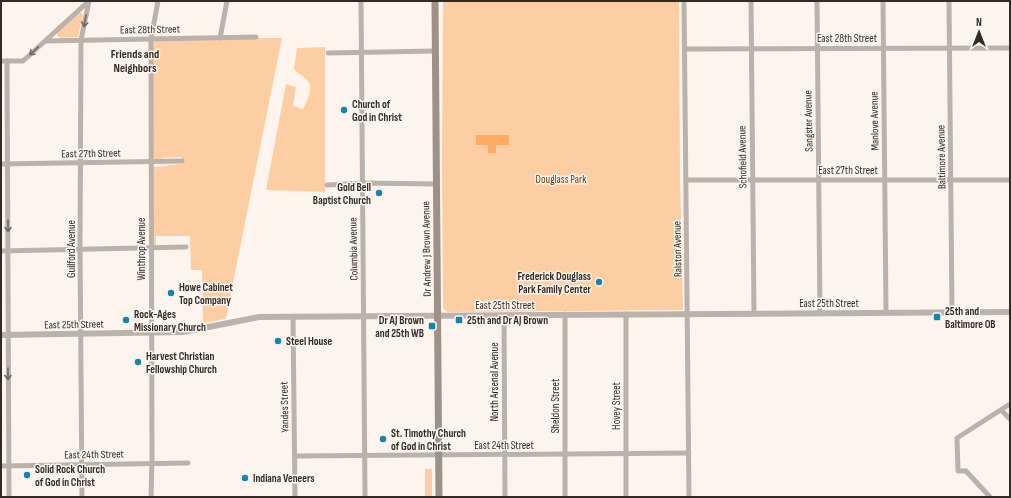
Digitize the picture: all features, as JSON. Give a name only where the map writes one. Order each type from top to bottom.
[{"type":"main road","name":"Dr Andrew J Brown Avenue","points":[[435,1],[439,497]]},
{"type":"street","name":"Guilford Avenue","points":[[82,497],[80,248],[81,40],[89,1]]},
{"type":"street","points":[[1,61],[24,61],[89,1]]},
{"type":"street","name":"Winthrop Avenue","points":[[151,497],[151,39],[158,1]]},
{"type":"street","points":[[220,38],[227,1]]},
{"type":"street","name":"Columbia Avenue","points":[[361,1],[365,497]]},
{"type":"street","name":"Ralston Avenue","points":[[684,1],[689,497]]},
{"type":"street","name":"Schofield Avenue","points":[[751,1],[754,313]]},
{"type":"street","name":"Sangster Avenue","points":[[817,1],[820,313]]},
{"type":"street","name":"Manlove Avenue","points":[[883,1],[886,312]]},
{"type":"street","name":"Baltimore Avenue","points":[[949,1],[952,312]]},
{"type":"street","name":"East 28th Street","points":[[45,41],[256,37]]},
{"type":"street","name":"East 28th Street","points":[[685,49],[1010,48]]},
{"type":"street","points":[[328,53],[435,51]]},
{"type":"street","points":[[7,61],[9,497]]},
{"type":"street","name":"East 27th Street","points":[[1,164],[182,161]]},
{"type":"street","name":"East 27th Street","points":[[686,180],[1010,180]]},
{"type":"street","points":[[327,185],[363,183],[437,184]]},
{"type":"street","points":[[1,250],[186,247]]},
{"type":"street","name":"East 25th Street","points":[[1,335],[187,331],[254,318],[293,317],[1010,312]]},
{"type":"street","name":"Sheldon Street","points":[[565,314],[565,497]]},
{"type":"street","name":"Hovey Street","points":[[626,314],[626,497]]},
{"type":"street","name":"North Arsenal Avenue","points":[[504,315],[505,497]]},
{"type":"street","name":"Yandes Street","points":[[293,317],[295,497]]},
{"type":"street","points":[[990,497],[966,471],[958,471],[957,438],[1010,404]]},
{"type":"street","points":[[1001,410],[1010,419]]},
{"type":"street","name":"East 24th Street","points":[[295,456],[688,453]]},
{"type":"street","name":"East 24th Street","points":[[1,466],[188,462]]},
{"type":"green space","name":"Douglass Park","points":[[443,1],[679,1],[680,176],[683,310],[447,312],[443,308]]},
{"type":"green space","points":[[80,12],[83,15],[78,37],[61,38],[57,36],[57,33]]},
{"type":"green space","points":[[282,38],[226,318],[205,323],[203,322],[202,270],[191,270],[190,236],[156,236],[156,245],[154,245],[153,167],[182,164],[182,157],[156,159],[153,157],[153,42]]},
{"type":"green space","points":[[325,47],[325,192],[266,190],[286,84],[296,87],[293,106],[303,109],[309,94],[309,82],[294,69],[297,48]]},
{"type":"green space","points":[[425,469],[432,469],[432,497],[425,497]]},
{"type":"shaded area","points":[[476,135],[509,135],[509,145],[496,145],[496,153],[488,153],[488,145],[476,145]]},
{"type":"place","name":"Church of God in Christ","points":[[344,110]]},
{"type":"place","name":"Gold Bell Baptist Church","points":[[379,193]]},
{"type":"place","name":"Frederick Douglass Park Family Center","points":[[599,282]]},
{"type":"place","name":"Howe Cabinet Top Company","points":[[171,293]]},
{"type":"place","name":"25th and Baltimore OB","points":[[937,317]]},
{"type":"place","name":"Rock-Ages Missionary Church","points":[[126,320]]},
{"type":"place","name":"25th and Dr AJ Brown","points":[[459,320]]},
{"type":"place","name":"Dr AJ Brown and 25th WB","points":[[432,326]]},
{"type":"place","name":"Steel House","points":[[278,341]]},
{"type":"place","name":"Harvest Christian Fellowship Church","points":[[138,362]]},
{"type":"place","name":"St. Timothy Church of God in Christ","points":[[383,439]]},
{"type":"place","name":"Solid Rock Church of God in Christ","points":[[27,475]]},
{"type":"place","name":"Indiana Veneers","points":[[245,478]]},
{"type":"district","name":"Friends and Neighbors","points":[[135,61]]}]
